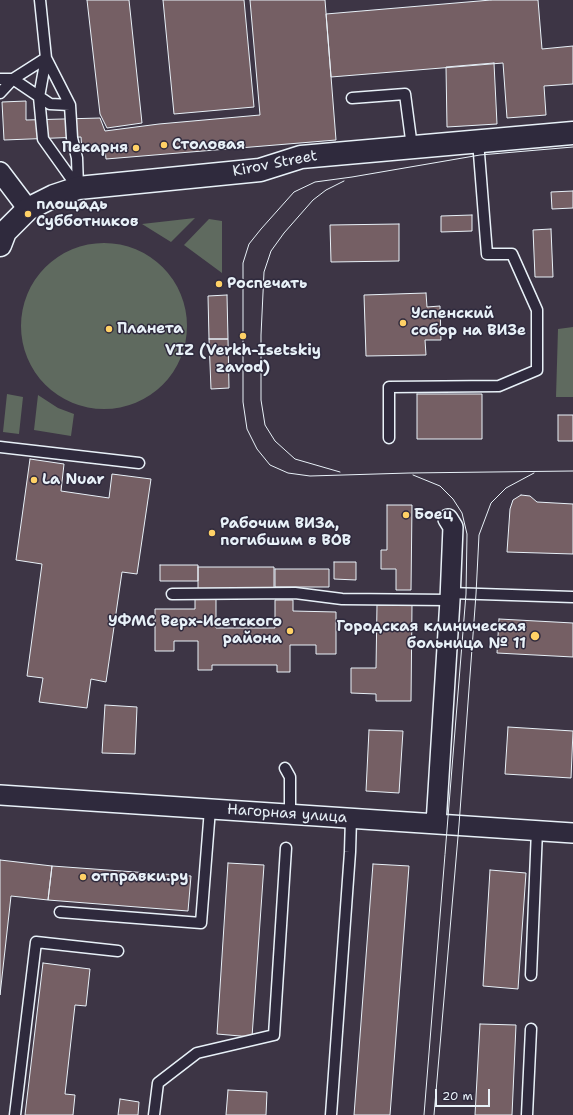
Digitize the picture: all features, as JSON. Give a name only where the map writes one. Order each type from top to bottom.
[{"type":"street","name":"Kirov Street","points":[[0,245],[5,232],[28,209],[54,196],[78,188],[260,170],[301,157],[573,133]]},
{"type":"street","points":[[0,172],[28,209]]},
{"type":"street","points":[[436,824],[453,527],[448,519]]},
{"type":"street","name":"Нагорная улица","points":[[0,795],[573,833]]},
{"type":"lane","points":[[40,0],[46,58],[39,97],[43,139],[78,188]]},
{"type":"lane","points":[[0,93],[13,79],[46,58]]},
{"type":"lane","points":[[46,58],[70,105],[72,138],[77,158],[78,188]]},
{"type":"lane","points":[[0,79],[13,79],[50,104],[70,105]]},
{"type":"lane","points":[[352,98],[405,94],[412,147]]},
{"type":"lane","points":[[390,438],[389,387],[499,386],[537,370],[536,310],[512,254],[487,254],[478,141]]},
{"type":"lane","points":[[0,447],[139,463]]},
{"type":"lane","points":[[172,594],[295,593],[342,599],[450,596],[573,597]]},
{"type":"lane","points":[[285,768],[290,777],[290,814]]},
{"type":"lane","points":[[60,912],[201,923],[210,809]]},
{"type":"lane","points":[[331,1115],[350,852],[351,818]]},
{"type":"lane","points":[[531,975],[537,830]]},
{"type":"lane","points":[[154,1115],[158,1082],[197,1053],[274,1036],[286,848]]},
{"type":"lane","points":[[16,1115],[36,942],[118,951]]},
{"type":"lane","points":[[527,1115],[531,1029]]},
{"type":"green space","points":[[195,218],[171,242],[142,224]]},
{"type":"green space","points":[[209,219],[222,221],[222,273],[184,245]]},
{"type":"green space","points":[[104,243],[136,249],[163,267],[181,294],[187,326],[181,358],[163,385],[136,403],[104,409],[72,403],[45,385],[27,358],[21,326],[27,294],[45,267],[72,249]]},
{"type":"green space","points":[[573,327],[573,397],[556,397],[558,329]]},
{"type":"green space","points":[[7,394],[23,397],[19,434],[3,432]]},
{"type":"green space","points":[[38,395],[58,408],[74,414],[71,436],[34,430]]},
{"type":"building","points":[[87,0],[129,0],[142,123],[107,128],[100,114]]},
{"type":"building","points":[[163,0],[244,0],[254,107],[174,114]]},
{"type":"building","points":[[250,0],[325,0],[336,140],[106,159],[105,149],[82,150],[81,137],[4,140],[2,102],[26,101],[26,120],[100,118],[105,131],[159,124],[260,115]]},
{"type":"building","points":[[491,0],[538,0],[542,49],[573,46],[573,84],[544,86],[546,115],[507,118],[503,63],[331,77],[326,14]]},
{"type":"building","points":[[494,63],[497,124],[447,127],[446,67]]},
{"type":"building","points":[[573,191],[573,208],[552,209],[551,192]]},
{"type":"building","points":[[472,215],[472,231],[441,232],[441,216]]},
{"type":"building","points":[[399,224],[399,261],[331,262],[330,225]]},
{"type":"building","points":[[551,229],[553,277],[535,277],[533,230]]},
{"type":"building","name":"Успенский собор на ВИЗе","points":[[426,293],[427,307],[440,306],[441,340],[425,340],[426,355],[366,356],[364,295]]},
{"type":"building","points":[[227,295],[228,339],[209,339],[208,296]]},
{"type":"building","points":[[209,339],[228,339],[229,388],[211,389]]},
{"type":"building","points":[[417,394],[482,394],[482,439],[417,439]]},
{"type":"building","points":[[558,415],[573,415],[573,441],[558,441]]},
{"type":"building","points":[[30,459],[64,464],[61,491],[109,498],[112,474],[151,479],[137,574],[122,572],[106,682],[91,679],[87,708],[39,702],[43,678],[27,676],[42,564],[16,560]]},
{"type":"building","points":[[521,495],[530,496],[537,502],[573,504],[573,554],[507,552],[510,509],[513,500]]},
{"type":"building","points":[[387,505],[412,505],[411,590],[396,590],[396,569],[381,569],[381,550],[387,550]]},
{"type":"building","points":[[334,562],[356,562],[356,580],[334,579]]},
{"type":"building","points":[[160,565],[198,565],[198,581],[160,581]]},
{"type":"building","points":[[198,567],[274,567],[274,589],[198,589]]},
{"type":"building","points":[[275,569],[329,569],[329,587],[275,587]]},
{"type":"building","points":[[195,598],[216,599],[216,628],[275,628],[275,600],[293,600],[293,611],[336,612],[336,654],[316,654],[316,645],[290,645],[290,672],[277,672],[277,665],[212,665],[212,670],[198,670],[198,641],[174,641],[174,651],[155,651],[155,609],[195,609]]},
{"type":"building","points":[[377,605],[412,605],[411,701],[376,701],[376,694],[351,693],[351,668],[376,668]]},
{"type":"building","points":[[499,619],[573,623],[573,657],[497,653]]},
{"type":"building","points":[[105,705],[137,707],[135,754],[102,753]]},
{"type":"building","points":[[508,727],[573,731],[571,778],[505,774]]},
{"type":"building","points":[[369,730],[403,731],[399,793],[366,791]]},
{"type":"building","points":[[0,860],[52,866],[48,900],[11,896],[0,995]]},
{"type":"building","points":[[228,863],[264,865],[252,1037],[217,1034]]},
{"type":"building","points":[[373,864],[409,866],[390,1115],[354,1115]]},
{"type":"building","points":[[52,866],[191,876],[188,911],[48,900]]},
{"type":"building","points":[[490,870],[526,873],[518,989],[483,986]]},
{"type":"building","points":[[43,963],[90,969],[86,1006],[75,1005],[65,1094],[75,1095],[73,1115],[25,1115]]},
{"type":"building","points":[[480,1024],[516,1025],[512,1115],[475,1115]]},
{"type":"building","points":[[228,1090],[267,1092],[266,1115],[226,1115]]},
{"type":"building","points":[[120,1099],[139,1102],[138,1115],[118,1115]]},
{"type":"tram line","points":[[573,147],[480,155],[315,182],[294,192],[261,229],[249,244],[243,263],[243,402],[247,429],[257,449],[270,465],[288,473],[310,476],[573,471]]},
{"type":"tram line","points":[[340,472],[295,459],[275,441],[265,425],[261,400],[261,335],[264,272],[271,251],[284,233],[313,200],[326,190],[344,181]]},
{"type":"tram line","points":[[434,1115],[459,825],[479,535],[491,503],[506,488],[534,473]]},
{"type":"tram line","points":[[413,475],[440,486],[453,499],[462,513],[467,534],[466,594],[424,1115]]},
{"type":"place","name":"Столовая","points":[[164,145]]},
{"type":"place","name":"Пекарня","points":[[136,148]]},
{"type":"place","name":"площадь Субботников","points":[[28,214]]},
{"type":"place","name":"Роспечать","points":[[219,284]]},
{"type":"place","name":"Успенский собор на ВИЗе","points":[[403,323]]},
{"type":"place","name":"Планета","points":[[109,329]]},
{"type":"place","name":"VIZ (Verkh-Isetskiy zavod)","points":[[243,336]]},
{"type":"place","name":"La Nuar","points":[[34,480]]},
{"type":"place","name":"Боец","points":[[406,515]]},
{"type":"place","name":"Рабочим ВИЗа, погибшим в ВОВ","points":[[212,533]]},
{"type":"place","name":"УФМС Верх-Исетского района","points":[[290,631]]},
{"type":"place","name":"Городская клиническая больница № 11","points":[[535,636]]},
{"type":"place","name":"отправки.ру","points":[[83,877]]}]
